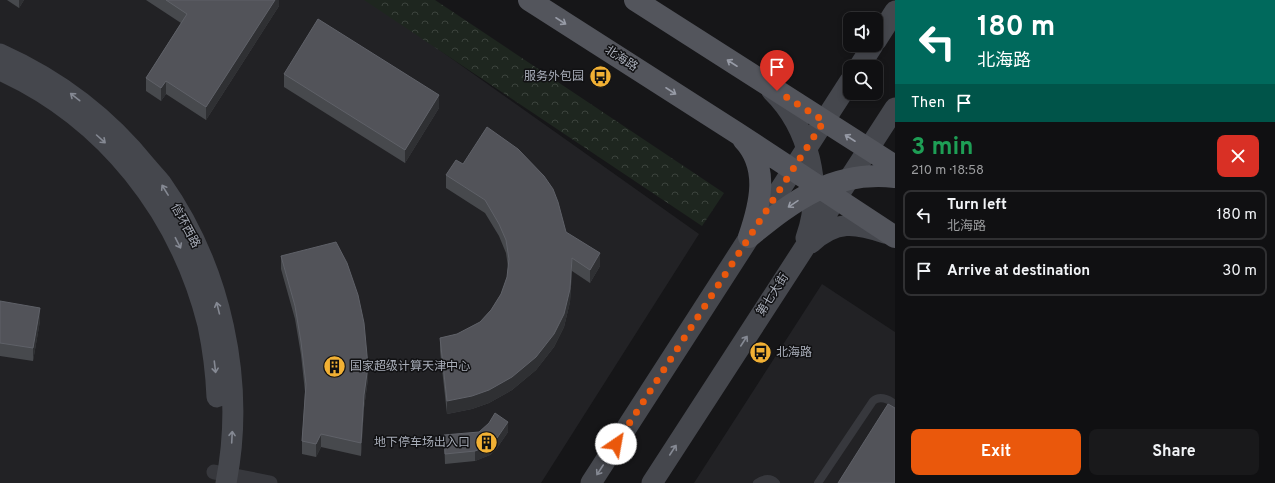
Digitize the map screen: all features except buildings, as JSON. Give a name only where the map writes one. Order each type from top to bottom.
[{"type":"main road","name":"北海路","points":[[529,0],[737,133],[821,190],[895,237]]},
{"type":"main road","points":[[635,0],[895,166]]},
{"type":"main road","points":[[883,30],[895,11]]},
{"type":"main road","name":"信环西路","points":[[0,54],[70,92],[120,136],[160,183],[185,225],[211,282],[219,311],[229,361],[232,429],[231,452],[220,478]]},
{"type":"main road","name":"信环西路","points":[[0,70],[40,91],[61,106],[107,144],[137,177],[162,212],[180,246],[196,286],[208,325],[213,349],[219,420],[218,441],[220,478]]},
{"type":"main road","points":[[765,84],[789,110],[803,136],[821,190]]},
{"type":"main road","points":[[592,483],[843,92]]},
{"type":"main road","points":[[850,178],[895,108]]},
{"type":"main road","points":[[737,133],[749,145],[756,158],[760,173],[760,199],[749,237]]},
{"type":"main road","points":[[749,237],[785,209],[837,181],[870,176],[895,177]]},
{"type":"main road","name":"第七大街","points":[[652,483],[796,260],[821,190]]},
{"type":"main road","points":[[796,260],[819,236],[830,229],[841,226],[853,225],[864,227],[895,237]]},
{"type":"street","points":[[220,478],[270,483]]},
{"type":"lane","points":[[818,483],[873,401],[879,397],[895,404]]},
{"type":"lane","points":[[757,483],[767,479],[773,480],[776,483]]},
{"type":"shaded area","points":[[0,0],[369,0],[699,234],[541,483],[0,483]]},
{"type":"shaded area","points":[[822,284],[895,332],[895,483],[694,483]]},
{"type":"green space","points":[[364,0],[435,0],[724,193],[702,226]]},
{"type":"place","name":"服务外包园","points":[[600,77]]},
{"type":"place","name":"北海路","points":[[760,353]]},
{"type":"place","name":"国家超级计算天津中心","points":[[335,367]]},
{"type":"place","name":"地下停车场出入口","points":[[486,443]]},
{"type":"route","points":[[616,444],[824,121],[777,91]]}]
